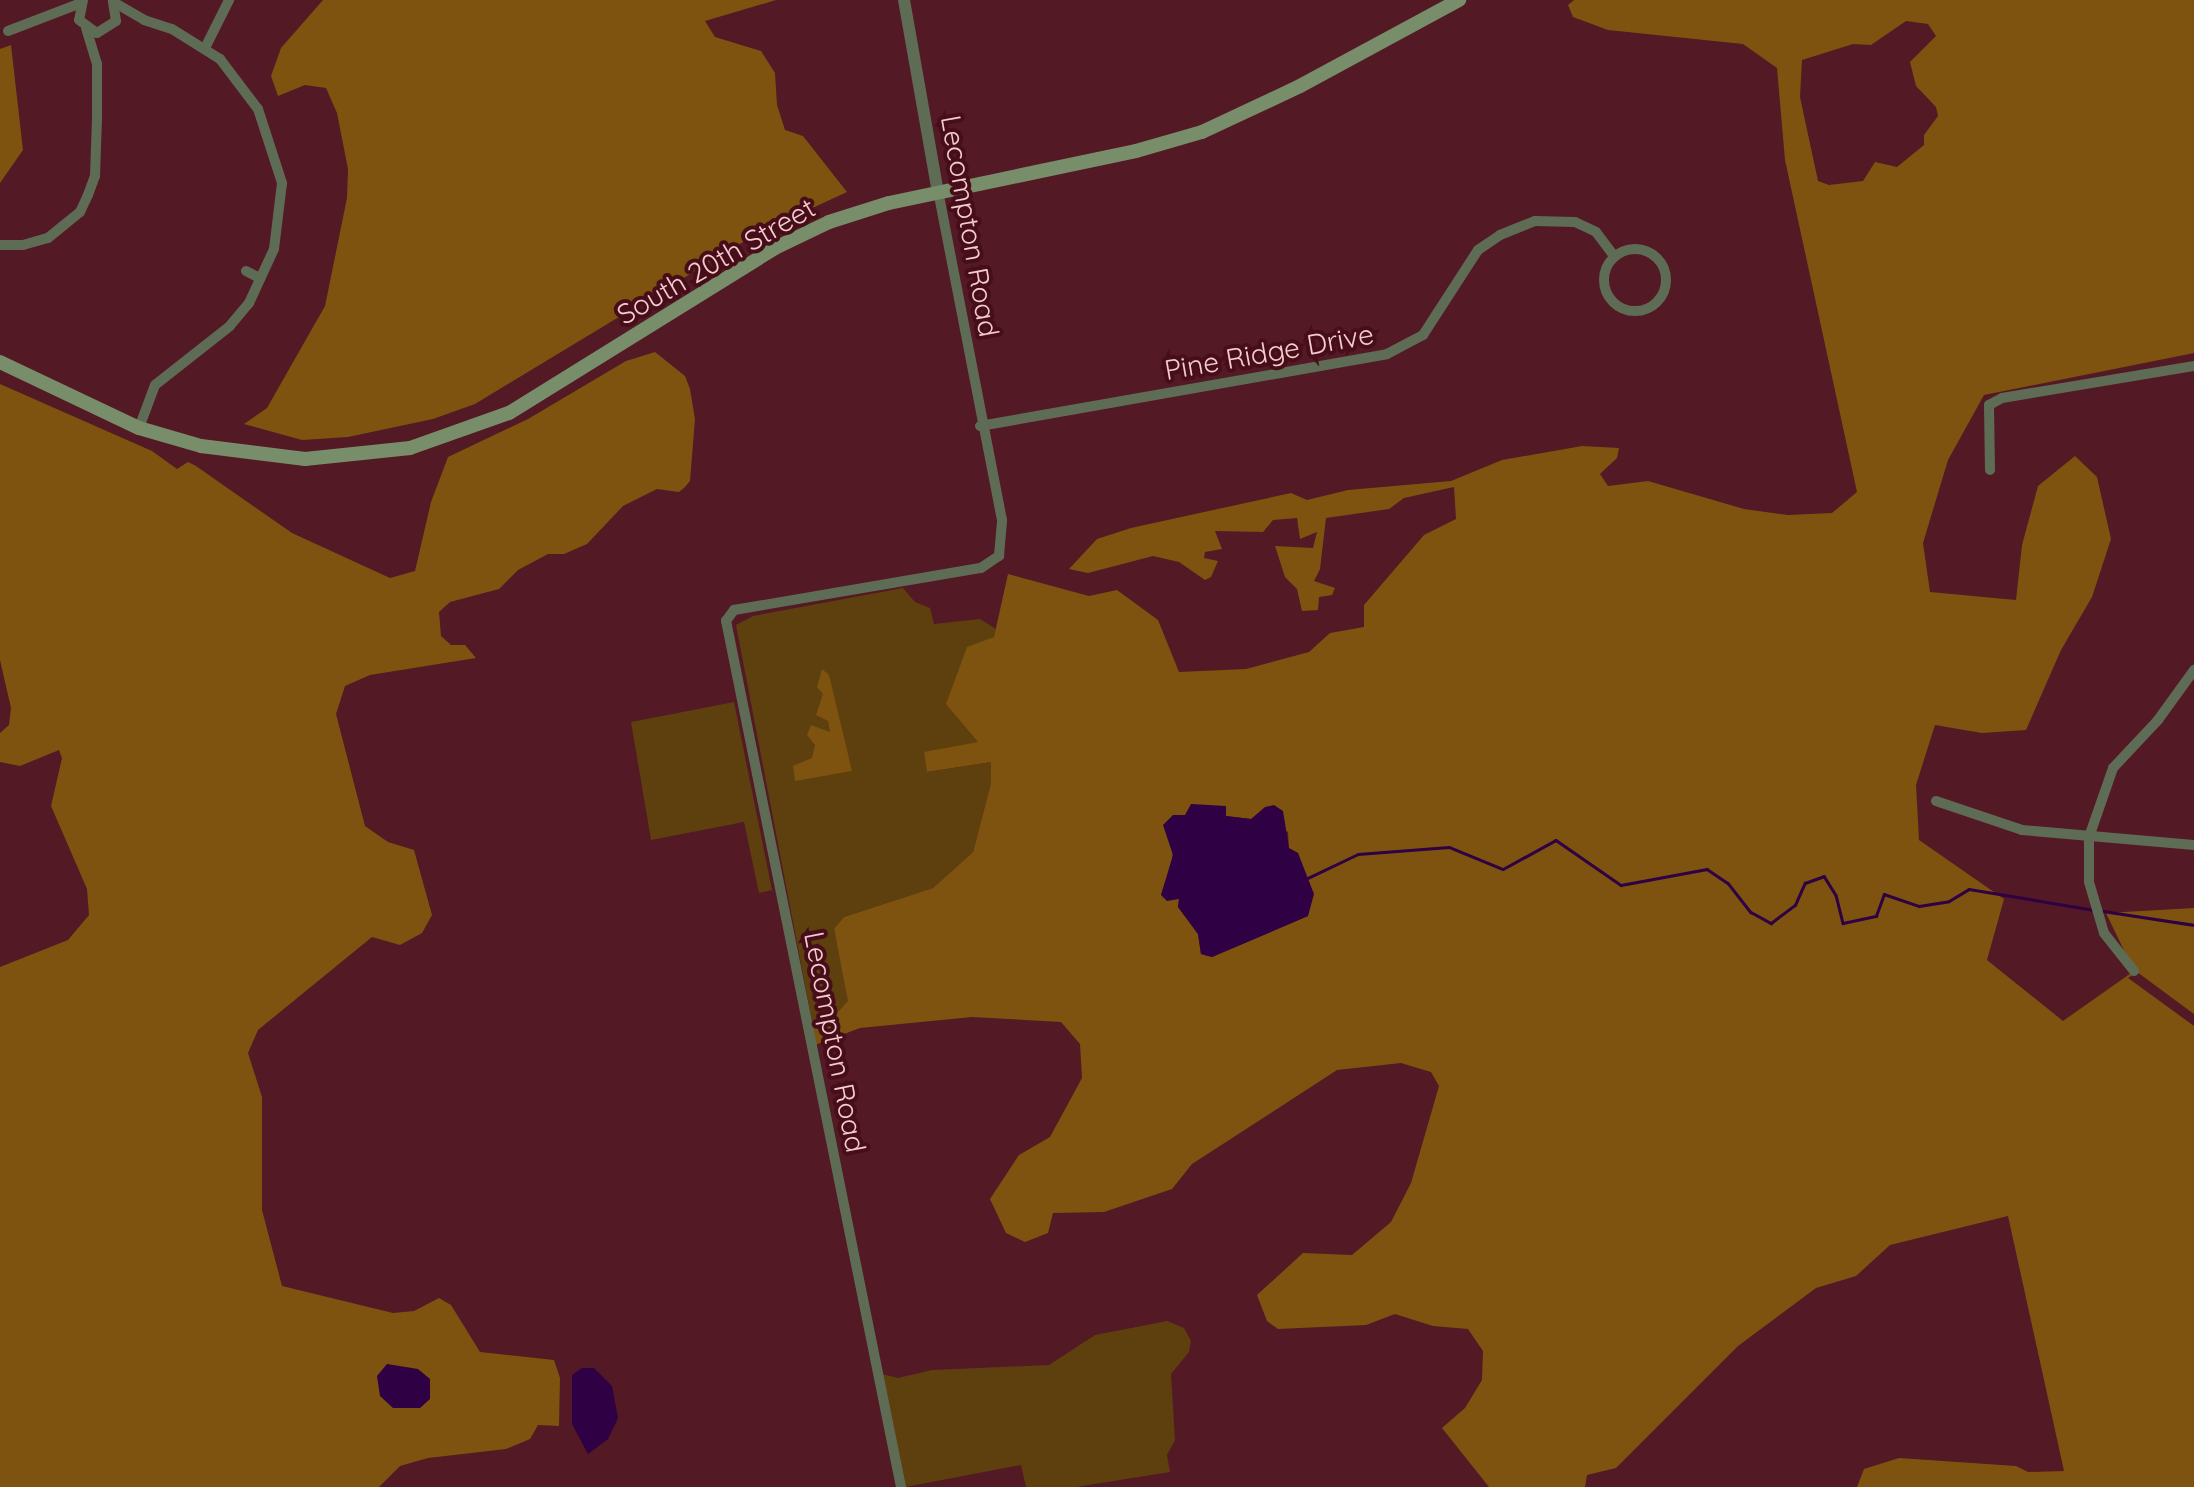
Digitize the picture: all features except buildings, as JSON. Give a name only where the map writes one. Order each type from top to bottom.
[{"type":"main road","name":"South 20th Street","points":[[0,362],[139,428],[201,446],[305,459],[373,454],[445,438],[534,399],[803,234],[889,203],[1136,151],[1202,132],[1272,100],[1458,0]]},
{"type":"street","points":[[205,48],[222,21],[229,0]]},
{"type":"street","name":"Lecompton Road","points":[[901,1487],[726,621],[734,610],[981,568],[999,556],[1003,535],[904,0]]},
{"type":"street","points":[[0,245],[51,244],[80,212],[94,176],[96,64],[84,27],[82,2],[8,31]]},
{"type":"street","points":[[96,64],[110,28],[114,2],[205,48],[242,82],[258,109],[277,157],[282,183],[279,226],[260,278],[230,326],[156,385],[139,428]]},
{"type":"street","points":[[42,20],[60,18],[84,27],[110,28],[144,20]]},
{"type":"street","name":"Pine Ridge Drive","points":[[980,426],[1387,354],[1422,335],[1478,250],[1500,235],[1536,221],[1575,222],[1596,232],[1615,257]]},
{"type":"street","points":[[1637,250],[1661,264],[1666,282],[1653,306],[1636,312],[1612,301],[1604,276],[1615,257],[1637,250]]},
{"type":"street","points":[[246,271],[260,278]]},
{"type":"street","points":[[1990,470],[1989,404],[2002,398],[2194,366]]},
{"type":"street","points":[[2134,971],[2116,953],[2095,908],[2089,882],[2089,837],[2113,768],[2158,720],[2194,670]]},
{"type":"street","points":[[1936,801],[2022,830],[2194,845]]},
{"type":"shaded area","points":[[323,0],[776,0],[705,21],[715,37],[761,51],[775,73],[777,105],[785,130],[803,136],[847,192],[758,233],[475,404],[433,419],[348,437],[302,440],[244,424],[267,408],[325,306],[347,198],[348,169],[337,113],[326,88],[305,85],[278,96],[271,76],[281,48]]},
{"type":"shaded area","points":[[1574,0],[2194,0],[2194,353],[1984,395],[1948,460],[1923,543],[1930,592],[2016,600],[2022,545],[2038,486],[2075,456],[2097,477],[2111,539],[2092,597],[2061,650],[2026,730],[1982,733],[1935,725],[1916,785],[1919,840],[2004,899],[1987,960],[2063,1021],[2134,971],[2106,913],[2194,908],[2194,1014],[2137,972],[2128,978],[2194,1026],[2194,1487],[1857,1487],[1864,1469],[1899,1458],[2016,1466],[2028,1472],[2064,1471],[2008,1216],[1890,1245],[1856,1276],[1816,1288],[1738,1346],[1616,1468],[1587,1475],[1585,1487],[1489,1487],[1442,1428],[1465,1408],[1482,1380],[1483,1351],[1468,1329],[1433,1326],[1395,1314],[1366,1325],[1278,1329],[1267,1321],[1257,1295],[1303,1253],[1352,1255],[1391,1222],[1411,1183],[1439,1086],[1431,1072],[1401,1063],[1337,1070],[1192,1164],[1172,1189],[1104,1212],[1053,1213],[1048,1233],[1025,1242],[1006,1233],[990,1199],[1019,1155],[1050,1137],[1082,1078],[1080,1044],[1061,1022],[972,1017],[860,1028],[815,1045],[812,1021],[840,1010],[848,1001],[834,929],[844,917],[933,888],[973,852],[991,783],[991,762],[927,772],[924,752],[978,742],[946,704],[967,647],[994,637],[1008,574],[1089,596],[1117,590],[1158,620],[1179,672],[1246,669],[1309,652],[1330,633],[1364,627],[1364,605],[1424,535],[1456,519],[1454,487],[1404,498],[1389,509],[1326,518],[1320,569],[1314,581],[1335,588],[1332,595],[1319,597],[1318,610],[1302,611],[1297,589],[1285,577],[1275,546],[1313,548],[1317,532],[1300,539],[1297,518],[1273,520],[1263,532],[1215,531],[1222,549],[1205,552],[1204,558],[1218,561],[1211,577],[1205,580],[1179,562],[1153,556],[1088,573],[1069,569],[1097,539],[1131,528],[1291,493],[1307,500],[1348,490],[1451,481],[1502,460],[1582,446],[1619,448],[1617,458],[1600,474],[1608,486],[1648,481],[1744,509],[1788,515],[1832,513],[1857,492],[1785,160],[1777,68],[1743,44],[1608,30],[1573,17],[1568,5]],"holes":[[[1906,21],[1928,24],[1936,36],[1910,62],[1916,86],[1936,107],[1938,116],[1924,135],[1924,145],[1897,167],[1875,162],[1863,181],[1829,185],[1818,181],[1800,97],[1802,60],[1853,44],[1871,45]],[[1226,806],[1226,816],[1251,819],[1260,815],[1288,832],[1289,849],[1298,853],[1308,916],[1212,957],[1201,954],[1198,934],[1178,907],[1179,899],[1161,895],[1172,863],[1173,845]]]},
{"type":"shaded area","points":[[11,45],[23,150],[0,183],[0,49]]},
{"type":"shaded area","points":[[655,352],[685,376],[690,389],[695,419],[690,481],[685,487],[679,492],[657,489],[623,506],[587,544],[564,554],[548,554],[518,570],[499,589],[450,602],[439,612],[441,636],[451,645],[465,645],[476,658],[370,675],[345,686],[336,714],[365,826],[388,842],[414,850],[432,915],[422,933],[400,945],[372,937],[258,1030],[248,1053],[262,1097],[262,1210],[282,1286],[393,1313],[414,1311],[439,1298],[451,1305],[480,1352],[554,1360],[560,1378],[559,1426],[538,1425],[530,1439],[506,1449],[428,1458],[400,1466],[379,1487],[0,1487],[0,967],[68,940],[89,915],[87,889],[51,806],[62,758],[59,750],[20,766],[0,762],[0,733],[9,725],[11,708],[0,660],[0,384],[152,451],[177,469],[188,462],[292,533],[390,578],[415,571],[431,502],[448,457],[528,419],[626,361]]},
{"type":"shaded area","points":[[903,588],[915,602],[930,608],[934,624],[980,619],[996,629],[979,742],[924,753],[928,772],[991,762],[991,783],[973,852],[933,888],[844,917],[834,930],[849,1001],[841,1010],[812,1021],[736,625],[753,616]]},
{"type":"shaded area","points":[[822,669],[829,675],[852,771],[795,781],[793,766],[812,758],[815,745],[807,735],[811,725],[830,732],[828,721],[816,715],[823,694],[817,687]]},
{"type":"shaded area","points":[[734,702],[772,890],[759,893],[744,822],[651,840],[631,722]]},
{"type":"shaded area","points":[[1191,804],[1226,806],[1226,816],[1251,819],[1265,807],[1274,805],[1283,811],[1289,848],[1298,853],[1314,894],[1308,916],[1212,957],[1201,954],[1198,934],[1178,907],[1179,899],[1167,901],[1161,895],[1173,855],[1163,825],[1173,815],[1185,815]]},
{"type":"shaded area","points":[[1167,1321],[1184,1328],[1191,1341],[1189,1352],[1171,1374],[1175,1440],[1167,1455],[1170,1472],[1076,1487],[1026,1487],[1021,1465],[905,1487],[882,1374],[898,1378],[932,1370],[1049,1365],[1095,1335]]},
{"type":"shaded area","points":[[387,1364],[418,1369],[430,1379],[430,1399],[420,1408],[393,1408],[380,1396],[377,1376]]},
{"type":"shaded area","points":[[582,1368],[594,1368],[612,1386],[618,1418],[608,1439],[588,1454],[572,1424],[572,1375]]},
{"type":"waterway","points":[[1308,878],[1358,854],[1449,847],[1503,869],[1556,840],[1621,885],[1707,869],[1728,883],[1751,912],[1771,923],[1795,905],[1805,883],[1824,876],[1836,895],[1843,923],[1876,916],[1884,894],[1919,906],[1949,901],[1969,889],[2095,910]]},
{"type":"waterway","points":[[2103,911],[2194,925]]}]
